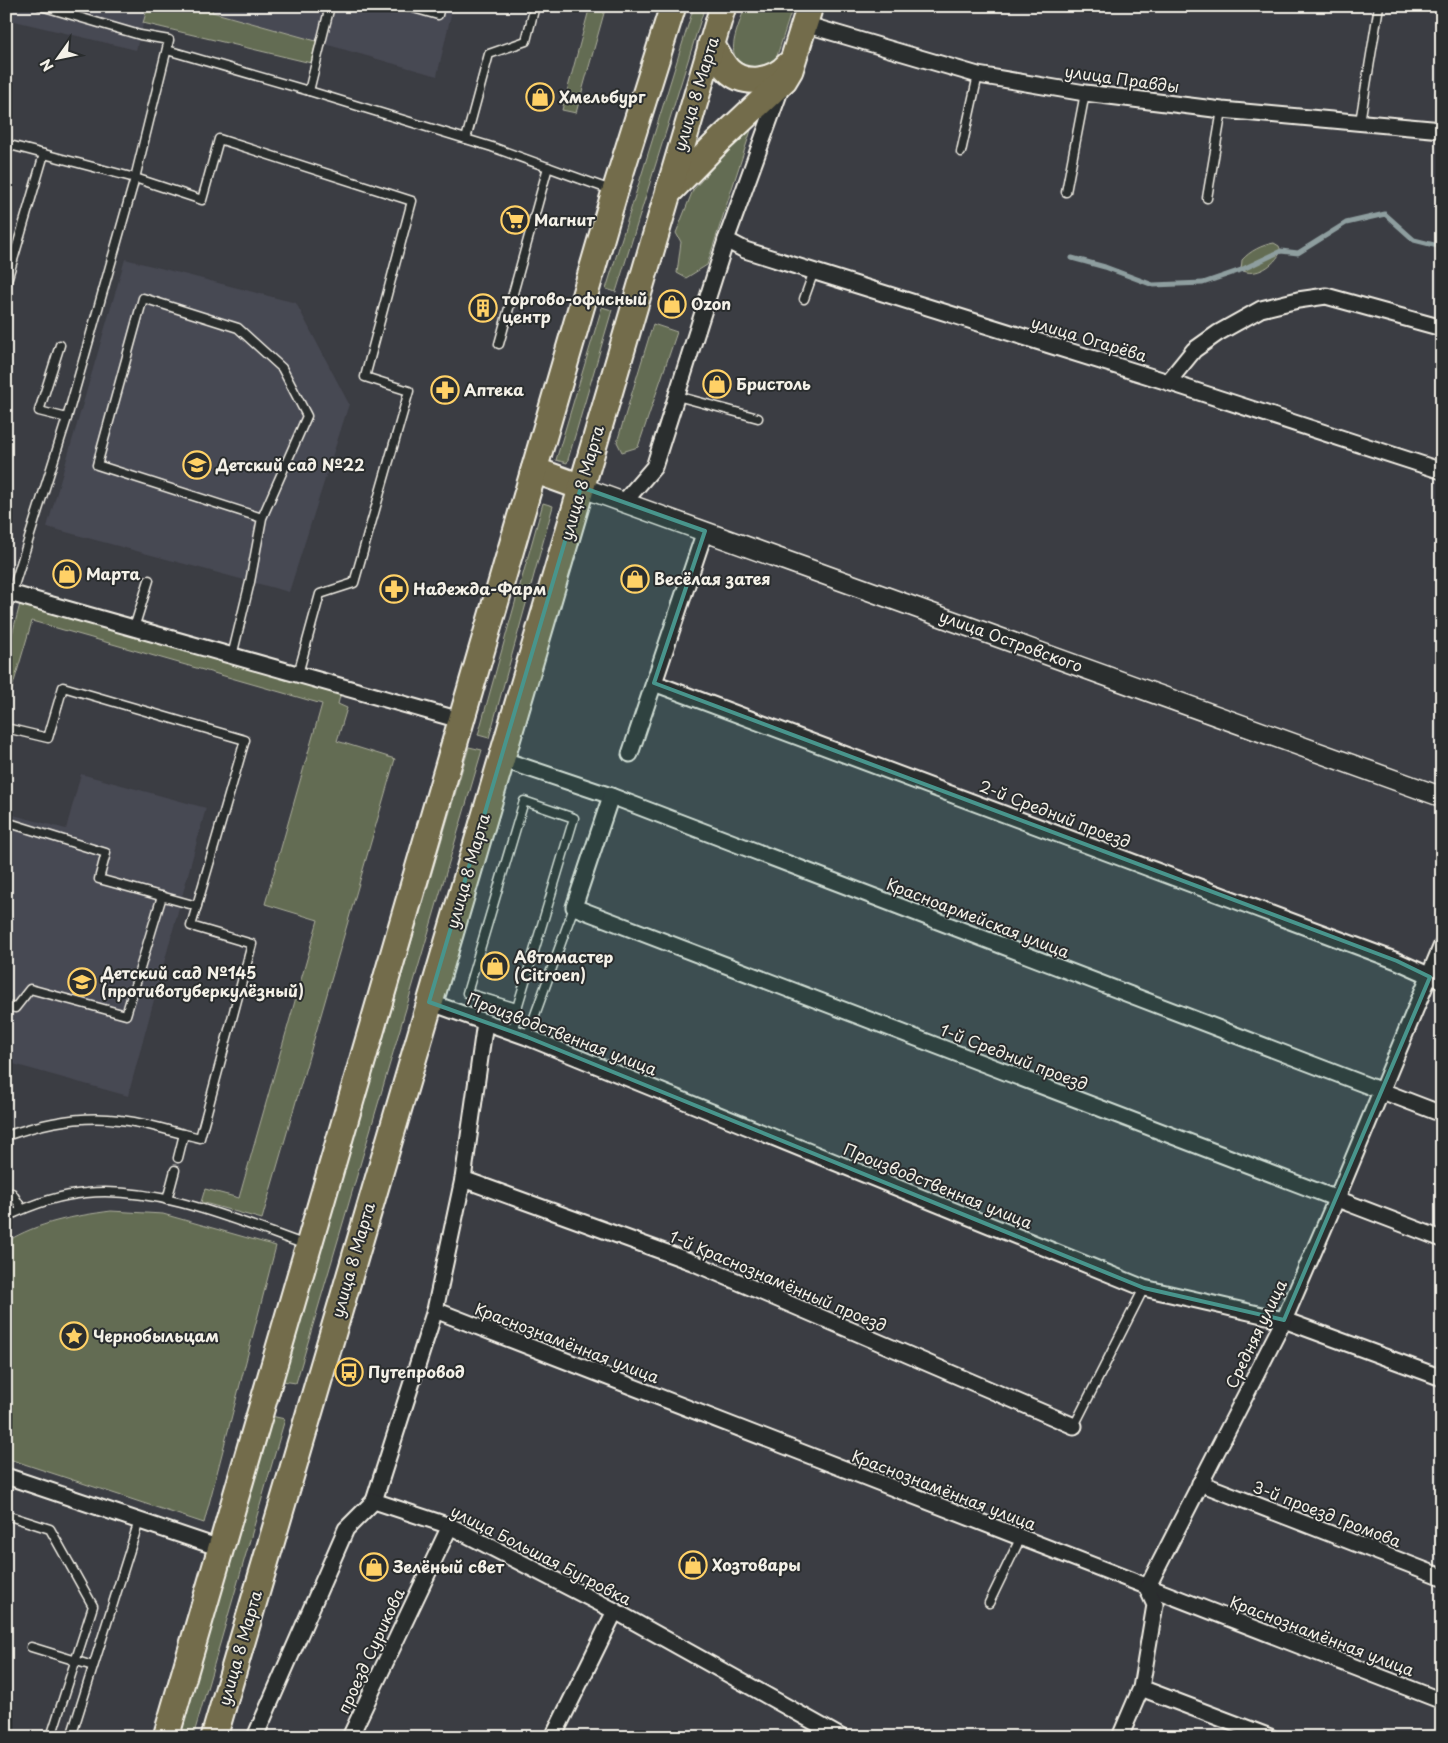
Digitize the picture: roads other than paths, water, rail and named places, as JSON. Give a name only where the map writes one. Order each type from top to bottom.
[{"type":"main road","name":"улица 8 Марта","points":[[214,1737],[723,6]]},
{"type":"main road","points":[[166,1737],[460,720],[669,12]]},
{"type":"main road","points":[[667,194],[789,70],[807,15]]},
{"type":"main road","points":[[712,44],[730,72],[740,78],[755,80],[771,77],[784,69],[789,70]]},
{"type":"main road","points":[[534,470],[581,487]]},
{"type":"street","name":"улица Правды","points":[[807,15],[978,75],[1085,93],[1222,110],[1442,130]]},
{"type":"street","points":[[624,502],[654,467],[726,240],[789,70]]},
{"type":"street","name":"улица Огарёва","points":[[726,240],[745,250],[1168,382],[1442,471]]},
{"type":"street","points":[[1168,382],[1194,350],[1218,333],[1261,310],[1298,300],[1326,296],[1442,328]]},
{"type":"street","name":"улица Островского","points":[[581,487],[706,530],[1442,797]]},
{"type":"street","points":[[630,754],[706,530]]},
{"type":"street","points":[[8,592],[460,720]]},
{"type":"street","name":"2-й Средний проезд","points":[[654,683],[1398,961],[1436,979]]},
{"type":"street","name":"Красноармейская улица","points":[[501,759],[611,796],[1442,1114]]},
{"type":"street","points":[[574,907],[611,796]]},
{"type":"street","name":"1-й Средний проезд","points":[[574,907],[1442,1239]]},
{"type":"street","name":"Средняя улица","points":[[1147,1588],[1284,1320],[1336,1200],[1380,1091],[1436,979],[1442,945]]},
{"type":"street","name":"Производственная улица","points":[[429,1002],[520,1035],[1144,1288],[1284,1320],[1442,1378]]},
{"type":"street","points":[[260,1735],[346,1529],[374,1501],[434,1310],[463,1179],[485,1022]]},
{"type":"street","name":"1-й Краснознамённый проезд","points":[[463,1179],[692,1262],[1074,1426]]},
{"type":"street","name":"Краснознамённая улица","points":[[434,1310],[1442,1702]]},
{"type":"street","points":[[6,1476],[220,1548]]},
{"type":"street","name":"3-й проезд Громова","points":[[1200,1483],[1442,1577]]},
{"type":"street","name":"улица Большая Бугровка","points":[[374,1501],[450,1526],[615,1611],[841,1737]]},
{"type":"street","name":"проезд Сурикова","points":[[350,1737],[450,1526]]},
{"type":"street","points":[[1120,1737],[1141,1688],[1155,1605],[1147,1588]]},
{"type":"street","points":[[553,1737],[615,1611]]},
{"type":"street","points":[[1141,1688],[1270,1737]]},
{"type":"lane","points":[[6,611],[8,592],[67,418],[135,178],[169,40],[140,35],[41,6]]},
{"type":"lane","points":[[309,91],[330,6]]},
{"type":"lane","points":[[406,6],[438,15],[440,6]]},
{"type":"lane","points":[[466,139],[488,54],[526,41],[535,6]]},
{"type":"lane","points":[[1360,122],[1379,6]]},
{"type":"lane","points":[[167,50],[466,139],[615,191]]},
{"type":"lane","points":[[961,152],[978,75]]},
{"type":"lane","points":[[1066,192],[1085,93]]},
{"type":"lane","points":[[1207,198],[1222,110]]},
{"type":"lane","points":[[6,144],[135,178],[202,200],[220,139],[412,201],[365,377],[409,391],[354,583],[320,594],[298,674]]},
{"type":"lane","points":[[6,284],[44,154]]},
{"type":"lane","points":[[499,344],[548,167]]},
{"type":"lane","points":[[804,299],[814,271]]},
{"type":"lane","points":[[232,656],[250,582],[262,518],[307,416],[282,368],[238,328],[143,298],[97,465],[262,518]]},
{"type":"lane","points":[[60,345],[39,411],[67,418]]},
{"type":"lane","points":[[677,396],[758,418]]},
{"type":"lane","points":[[134,628],[149,580]]},
{"type":"lane","points":[[6,728],[48,738],[63,687],[245,740],[192,926],[252,944],[200,1138],[120,1120],[79,1119],[34,1126],[6,1136]]},
{"type":"lane","points":[[516,1008],[467,993],[524,801],[574,818],[516,1008],[520,1035]]},
{"type":"lane","points":[[6,822],[106,853],[99,880],[197,906]]},
{"type":"lane","points":[[6,1006],[15,1008],[30,989],[126,1015],[162,896]]},
{"type":"lane","points":[[520,1035],[574,907]]},
{"type":"lane","points":[[178,1158],[184,1134]]},
{"type":"lane","points":[[167,1200],[175,1170]]},
{"type":"lane","points":[[12,1193],[22,1209]]},
{"type":"lane","points":[[6,1217],[51,1199],[86,1193],[127,1193],[167,1200],[308,1245]]},
{"type":"lane","points":[[1074,1426],[1144,1288]]},
{"type":"lane","points":[[6,1515],[50,1529],[93,1606],[51,1737]]},
{"type":"lane","points":[[71,1737],[139,1521]]},
{"type":"lane","points":[[989,1604],[1020,1538]]},
{"type":"lane","points":[[32,1647],[93,1666]]},
{"type":"waterway","points":[[1072,258],[1105,267],[1153,285],[1203,283],[1241,270],[1281,251],[1298,253],[1346,223],[1385,214],[1414,240],[1442,247]]},
{"type":"place","name":"Хмельбург","points":[[540,97]]},
{"type":"place","name":"Магнит","points":[[515,220]]},
{"type":"place","name":"Ozon","points":[[672,304]]},
{"type":"place","name":"торгово-офисный центр","points":[[483,308]]},
{"type":"place","name":"Бристоль","points":[[717,384]]},
{"type":"place","name":"Аптека","points":[[445,390]]},
{"type":"place","name":"Детский сад №22","points":[[197,465]]},
{"type":"place","name":"Марта","points":[[67,574]]},
{"type":"place","name":"Весёлая затея","points":[[635,579]]},
{"type":"place","name":"Надежда-Фарм","points":[[394,589]]},
{"type":"place","name":"Автомастер (Citroen)","points":[[495,966]]},
{"type":"place","name":"Детский сад №145 (противотуберкулёзный)","points":[[82,982]]},
{"type":"place","name":"Чернобыльцам","points":[[74,1336]]},
{"type":"place","name":"Путепровод","points":[[349,1372]]},
{"type":"place","name":"Хозтовары","points":[[693,1565]]},
{"type":"place","name":"Зелёный свет","points":[[374,1567]]}]
